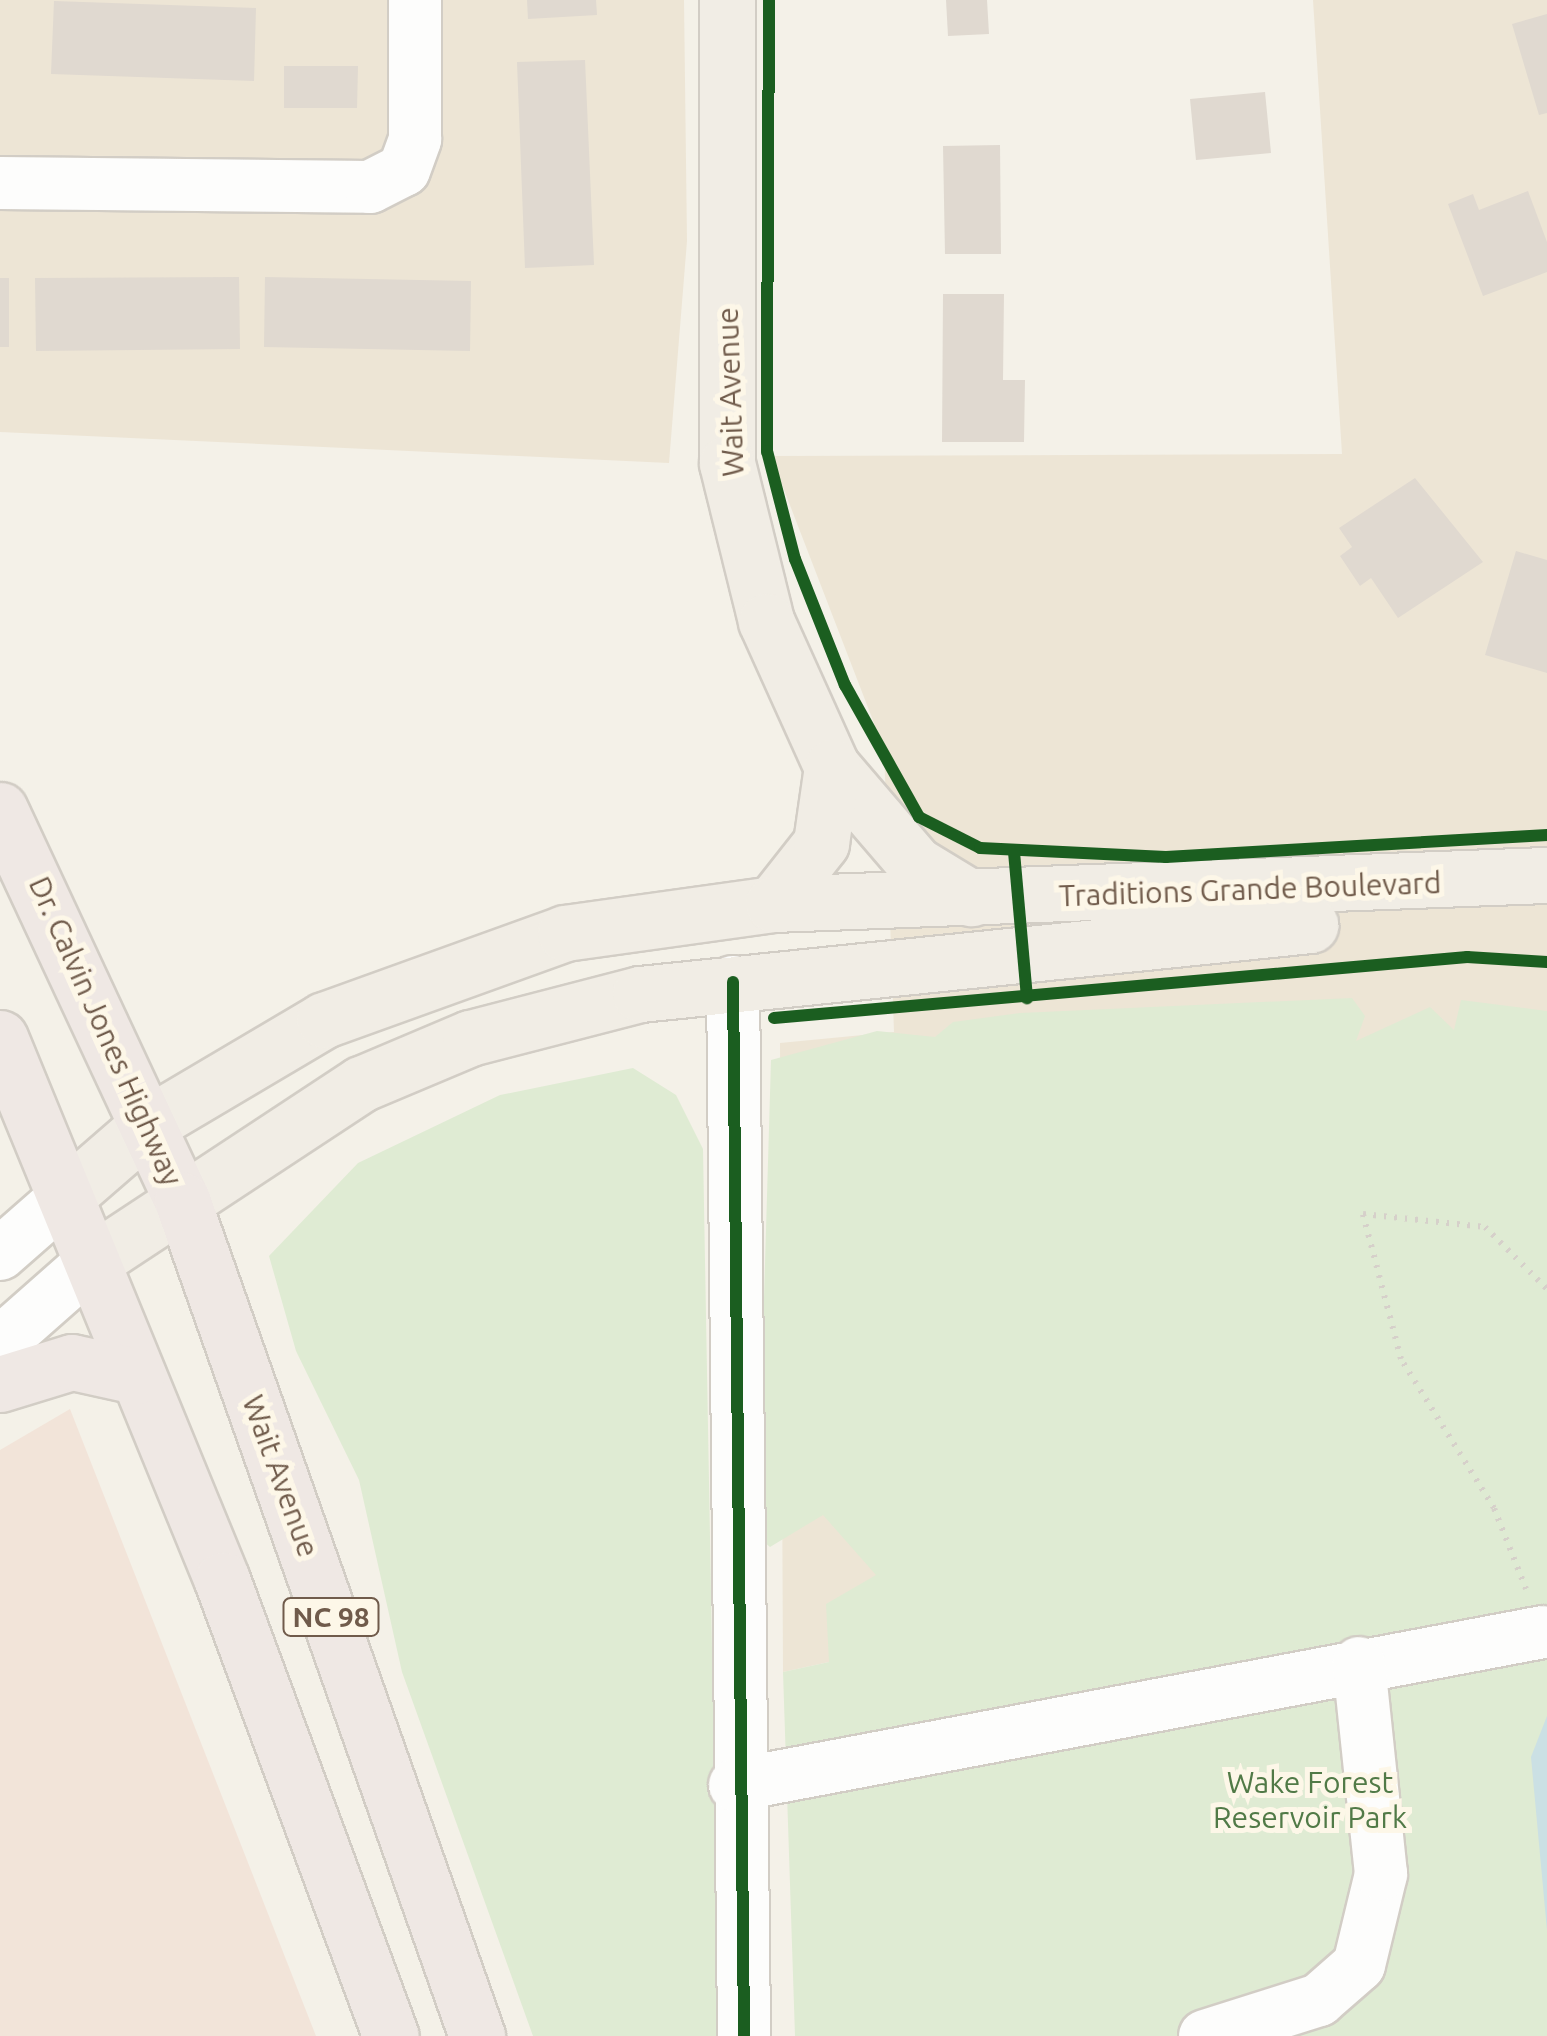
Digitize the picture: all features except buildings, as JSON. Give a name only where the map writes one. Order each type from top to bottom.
[{"type":"highway","name":"Dr. Calvin Jones Highway","points":[[0,810],[150,1124],[182,1200]]},
{"type":"highway","name":"NC 98","points":[[0,1038],[222,1580],[390,2036]]},
{"type":"highway","name":"Wait Avenue","points":[[182,1200],[478,2036]]},
{"type":"highway","points":[[0,1384],[72,1362],[136,1376]]},
{"type":"main road","name":"Wait Avenue","points":[[727,0],[728,462],[766,622],[832,767],[915,864],[971,898]]},
{"type":"main road","points":[[773,904],[821,843],[832,767]]},
{"type":"main road","name":"Traditions Grande Boulevard","points":[[66,1196],[150,1124],[324,1020],[479,958],[626,920],[773,904],[1547,875]]},
{"type":"main road","name":"Traditions Grande Boulevard","points":[[94,1260],[361,1084],[433,1051],[640,994],[1182,935],[1547,914]]},
{"type":"street","points":[[0,183],[370,187],[404,170],[415,139],[415,0]]},
{"type":"street","points":[[733,982],[735,1785],[744,2036]]},
{"type":"street","points":[[0,1254],[66,1196]]},
{"type":"street","points":[[0,1343],[94,1260]]},
{"type":"street","points":[[735,1785],[1360,1663],[1543,1632]]},
{"type":"street","points":[[1205,2036],[1319,2000],[1359,1965],[1381,1874],[1360,1663]]},
{"type":"path","points":[[1543,1632],[1494,1508],[1401,1359],[1364,1214],[1486,1227],[1547,1289]]},
{"type":"shaded area","points":[[0,0],[684,0],[687,241],[669,463],[0,432]]},
{"type":"shaded area","points":[[1313,0],[1547,0],[1547,1137],[1247,1571],[783,1672],[780,1043],[894,1032],[884,749],[771,456],[1342,454]]},
{"type":"shaded area","points":[[70,1409],[316,2036],[0,2036],[0,1450]]},
{"type":"shaded area","points":[[1547,1716],[1547,1930],[1531,1757]]},
{"type":"green space","name":"Wake Forest Reservoir Park","points":[[1352,998],[1365,1016],[1356,1041],[1430,1007],[1454,1030],[1461,1000],[1547,1011],[1547,2036],[795,2036],[783,1672],[829,1662],[826,1604],[876,1575],[823,1515],[770,1547],[757,1536],[771,1060],[877,1031],[935,1037],[953,1022],[1020,1013]]},
{"type":"green space","points":[[633,1068],[676,1095],[703,1149],[719,2036],[533,2036],[402,1672],[359,1480],[296,1351],[269,1256],[358,1163],[500,1095]]},
{"type":"cycle path","points":[[769,0],[767,451],[795,559],[845,685],[919,817],[980,848],[1166,857],[1547,835]]},
{"type":"cycle path","points":[[1014,852],[1027,998]]},
{"type":"cycle path","points":[[774,1018],[1467,957],[1547,962]]},
{"type":"cycle path","points":[[733,982],[744,2036]]}]
